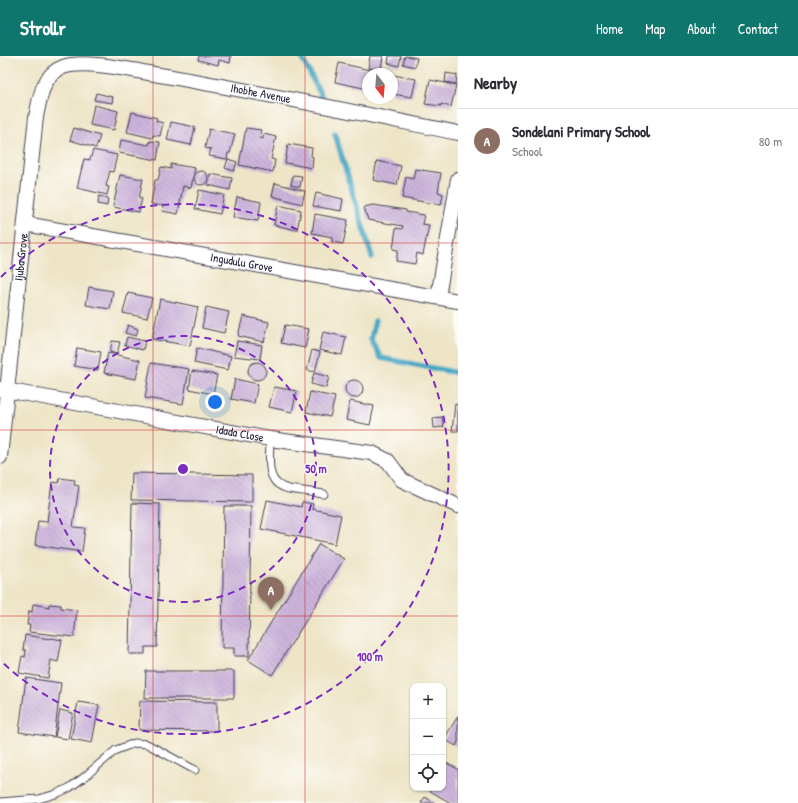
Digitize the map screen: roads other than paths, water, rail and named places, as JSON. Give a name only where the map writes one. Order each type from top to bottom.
[{"type":"street","name":"Ihobhe Avenue","points":[[63,67],[78,65],[116,68],[191,81],[458,133]]},
{"type":"street","name":"Ijuba Grove","points":[[0,457],[4,389],[40,97],[45,82],[52,74],[63,67]]},
{"type":"street","points":[[438,297],[458,179]]},
{"type":"street","name":"Ingudulu Grove","points":[[25,224],[458,301]]},
{"type":"street","name":"Idada Close","points":[[4,389],[270,439],[372,453],[388,461],[402,480],[458,506]]},
{"type":"lane","points":[[270,439],[270,469],[272,478],[276,483],[289,489],[324,494]]},
{"type":"lane","points":[[0,802],[39,799],[56,794],[83,778],[116,750],[135,743],[147,744],[195,770]]},
{"type":"waterway","points":[[301,56],[322,97]]},
{"type":"waterway","points":[[335,134],[372,257]]},
{"type":"waterway","points":[[375,321],[371,340],[381,358],[458,373]]},
{"type":"place","name":"Sondelani Primary School","points":[[271,610]]}]
